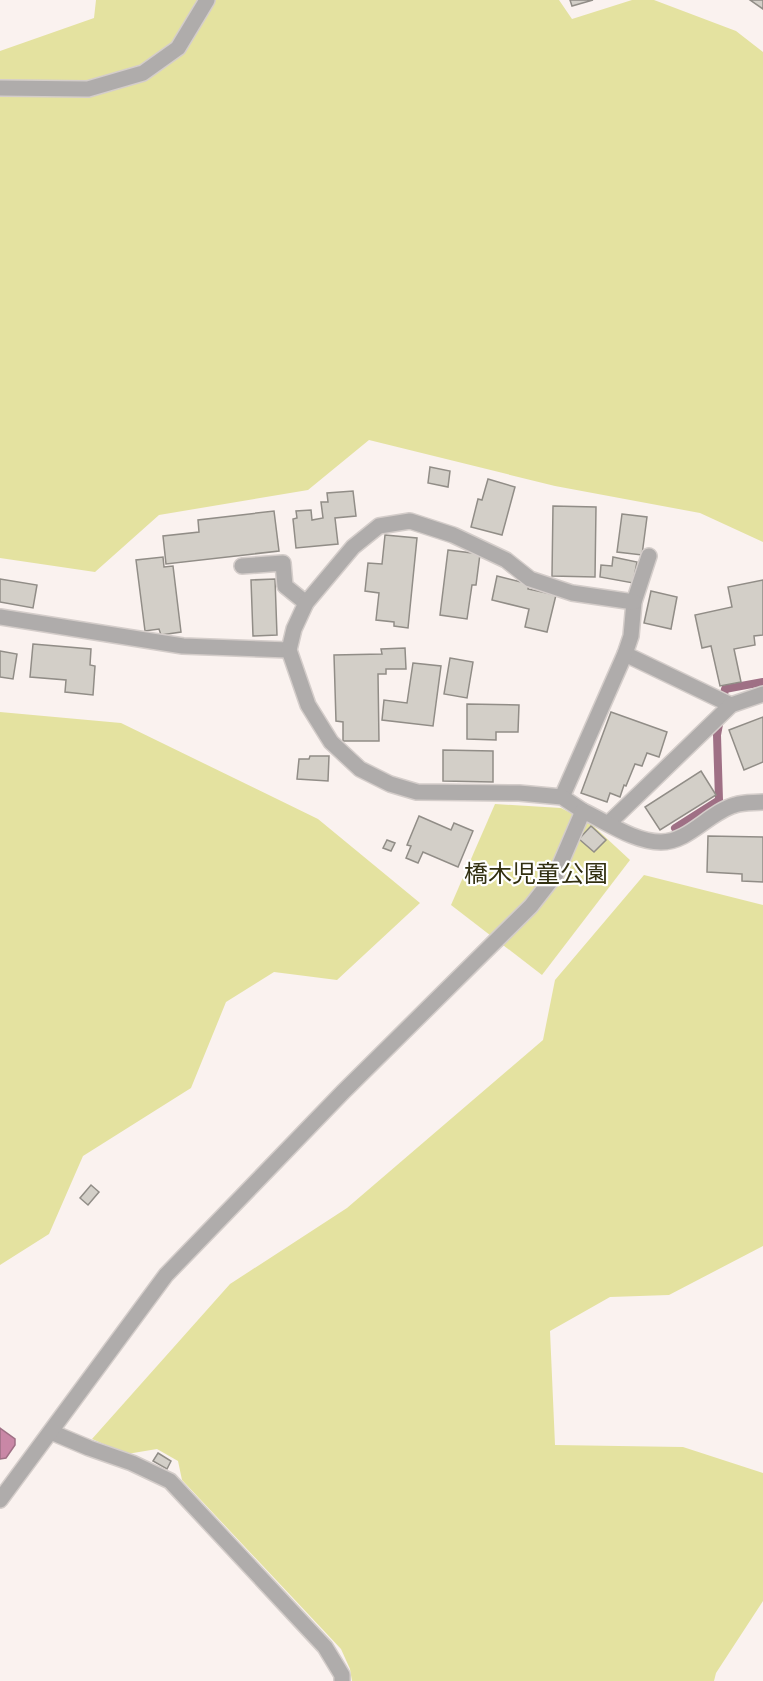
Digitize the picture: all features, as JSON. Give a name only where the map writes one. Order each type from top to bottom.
[{"type":"street","points":[[0,88],[88,89],[144,73],[178,48],[207,0]]},
{"type":"street","points":[[634,602],[572,593],[530,579],[506,560],[453,535],[410,521],[380,526],[353,547],[306,603],[294,629],[289,650],[308,705],[331,742],[360,769],[390,784],[417,792],[519,793],[562,797],[584,811],[636,837],[661,842],[678,839],[708,818],[735,805],[763,802]]},
{"type":"street","points":[[562,797],[625,654],[630,636],[634,602],[649,556]]},
{"type":"street","points":[[242,566],[283,563],[285,586],[306,603]]},
{"type":"street","points":[[0,617],[183,646],[289,650]]},
{"type":"street","points":[[625,654],[731,705]]},
{"type":"street","points":[[609,823],[731,705],[763,694]]},
{"type":"street","points":[[0,1500],[166,1275],[343,1092],[531,906],[556,874],[584,811]]},
{"type":"street","points":[[51,1432],[132,1463],[170,1481],[325,1647],[342,1675],[342,1681]]},
{"type":"green space","points":[[96,0],[559,0],[572,19],[632,0],[654,0],[736,31],[763,52],[763,542],[700,513],[555,486],[369,440],[308,490],[159,515],[95,572],[0,558],[0,51],[94,18]]},
{"type":"green space","points":[[0,712],[121,723],[318,819],[420,903],[337,980],[274,972],[226,1002],[191,1088],[83,1156],[49,1234],[0,1265]]},
{"type":"green space","name":"橋木児童公園","points":[[495,804],[561,808],[589,822],[630,860],[542,975],[451,905]]},
{"type":"green space","points":[[644,875],[763,905],[763,1246],[669,1295],[610,1297],[550,1331],[555,1445],[683,1447],[763,1473],[763,1601],[716,1673],[714,1681],[352,1681],[350,1669],[341,1649],[182,1480],[178,1461],[157,1449],[127,1454],[92,1439],[230,1284],[347,1208],[543,1040],[555,980]]},
{"type":"shaded area","points":[[0,1428],[15,1439],[15,1445],[6,1458],[0,1459]]},
{"type":"building","points":[[570,0],[593,0],[572,6]]},
{"type":"building","points":[[750,0],[763,0],[763,9]]},
{"type":"building","points":[[430,467],[450,471],[448,487],[428,483]]},
{"type":"building","points":[[488,479],[515,487],[502,535],[471,527],[478,499],[482,500]]},
{"type":"building","points":[[353,491],[356,516],[335,518],[338,544],[296,548],[293,519],[297,518],[296,511],[311,510],[312,520],[323,518],[321,502],[328,502],[327,493]]},
{"type":"building","points":[[553,506],[596,507],[595,577],[552,576]]},
{"type":"building","points":[[274,511],[279,551],[166,564],[163,536],[199,532],[198,520]]},
{"type":"building","points":[[622,514],[647,517],[642,555],[617,552]]},
{"type":"building","points":[[385,535],[417,538],[408,628],[394,626],[394,622],[376,620],[379,593],[365,591],[368,563],[382,564]]},
{"type":"building","points":[[448,550],[480,554],[476,585],[472,585],[467,619],[440,615]]},
{"type":"building","points":[[163,557],[164,567],[173,566],[181,632],[161,635],[159,629],[145,631],[136,560]]},
{"type":"building","points":[[613,557],[637,562],[633,583],[600,577],[601,565],[612,566]]},
{"type":"building","points":[[497,576],[529,584],[528,589],[556,595],[547,632],[525,627],[529,609],[492,600]]},
{"type":"building","points":[[0,579],[37,585],[33,608],[0,602]]},
{"type":"building","points":[[275,579],[277,635],[253,636],[251,580]]},
{"type":"building","points":[[763,580],[763,635],[754,636],[755,645],[734,649],[741,682],[720,686],[711,646],[702,648],[695,615],[732,607],[728,587]]},
{"type":"building","points":[[651,591],[677,597],[671,629],[644,623]]},
{"type":"building","points":[[33,644],[91,649],[90,665],[95,666],[93,695],[65,692],[66,680],[30,677]]},
{"type":"building","points":[[405,648],[406,669],[386,669],[386,674],[378,674],[379,741],[343,741],[343,722],[336,721],[334,655],[382,654],[381,649]]},
{"type":"building","points":[[0,651],[17,654],[13,679],[0,677]]},
{"type":"building","points":[[450,658],[473,662],[467,698],[444,694]]},
{"type":"building","points":[[413,663],[441,666],[433,726],[382,720],[384,700],[407,703]]},
{"type":"building","points":[[467,704],[519,705],[518,732],[496,732],[496,740],[467,739]]},
{"type":"building","points":[[611,712],[667,732],[659,757],[647,753],[642,766],[635,764],[620,797],[610,793],[607,802],[581,793]]},
{"type":"building","points":[[763,717],[763,762],[744,770],[729,730]]},
{"type":"building","points":[[443,750],[493,751],[493,782],[443,781]]},
{"type":"building","points":[[310,756],[329,756],[328,781],[297,779],[299,759],[309,759]]},
{"type":"building","points":[[701,771],[716,795],[660,830],[645,807]]},
{"type":"building","points":[[419,816],[451,830],[454,823],[473,831],[458,867],[423,852],[418,863],[406,858],[411,846],[407,845]]},
{"type":"building","points":[[591,826],[606,840],[594,852],[579,839]]},
{"type":"building","points":[[708,836],[763,837],[763,882],[742,881],[742,874],[707,872]]},
{"type":"building","points":[[387,840],[395,843],[391,851],[383,848]]},
{"type":"building","points":[[91,1185],[99,1192],[88,1205],[80,1198]]},
{"type":"building","points":[[158,1453],[171,1461],[167,1469],[153,1461]]},
{"type":"waterway","points":[[723,701],[725,689],[763,682]]},
{"type":"waterway","points":[[675,828],[719,800],[717,735],[720,719]]}]
